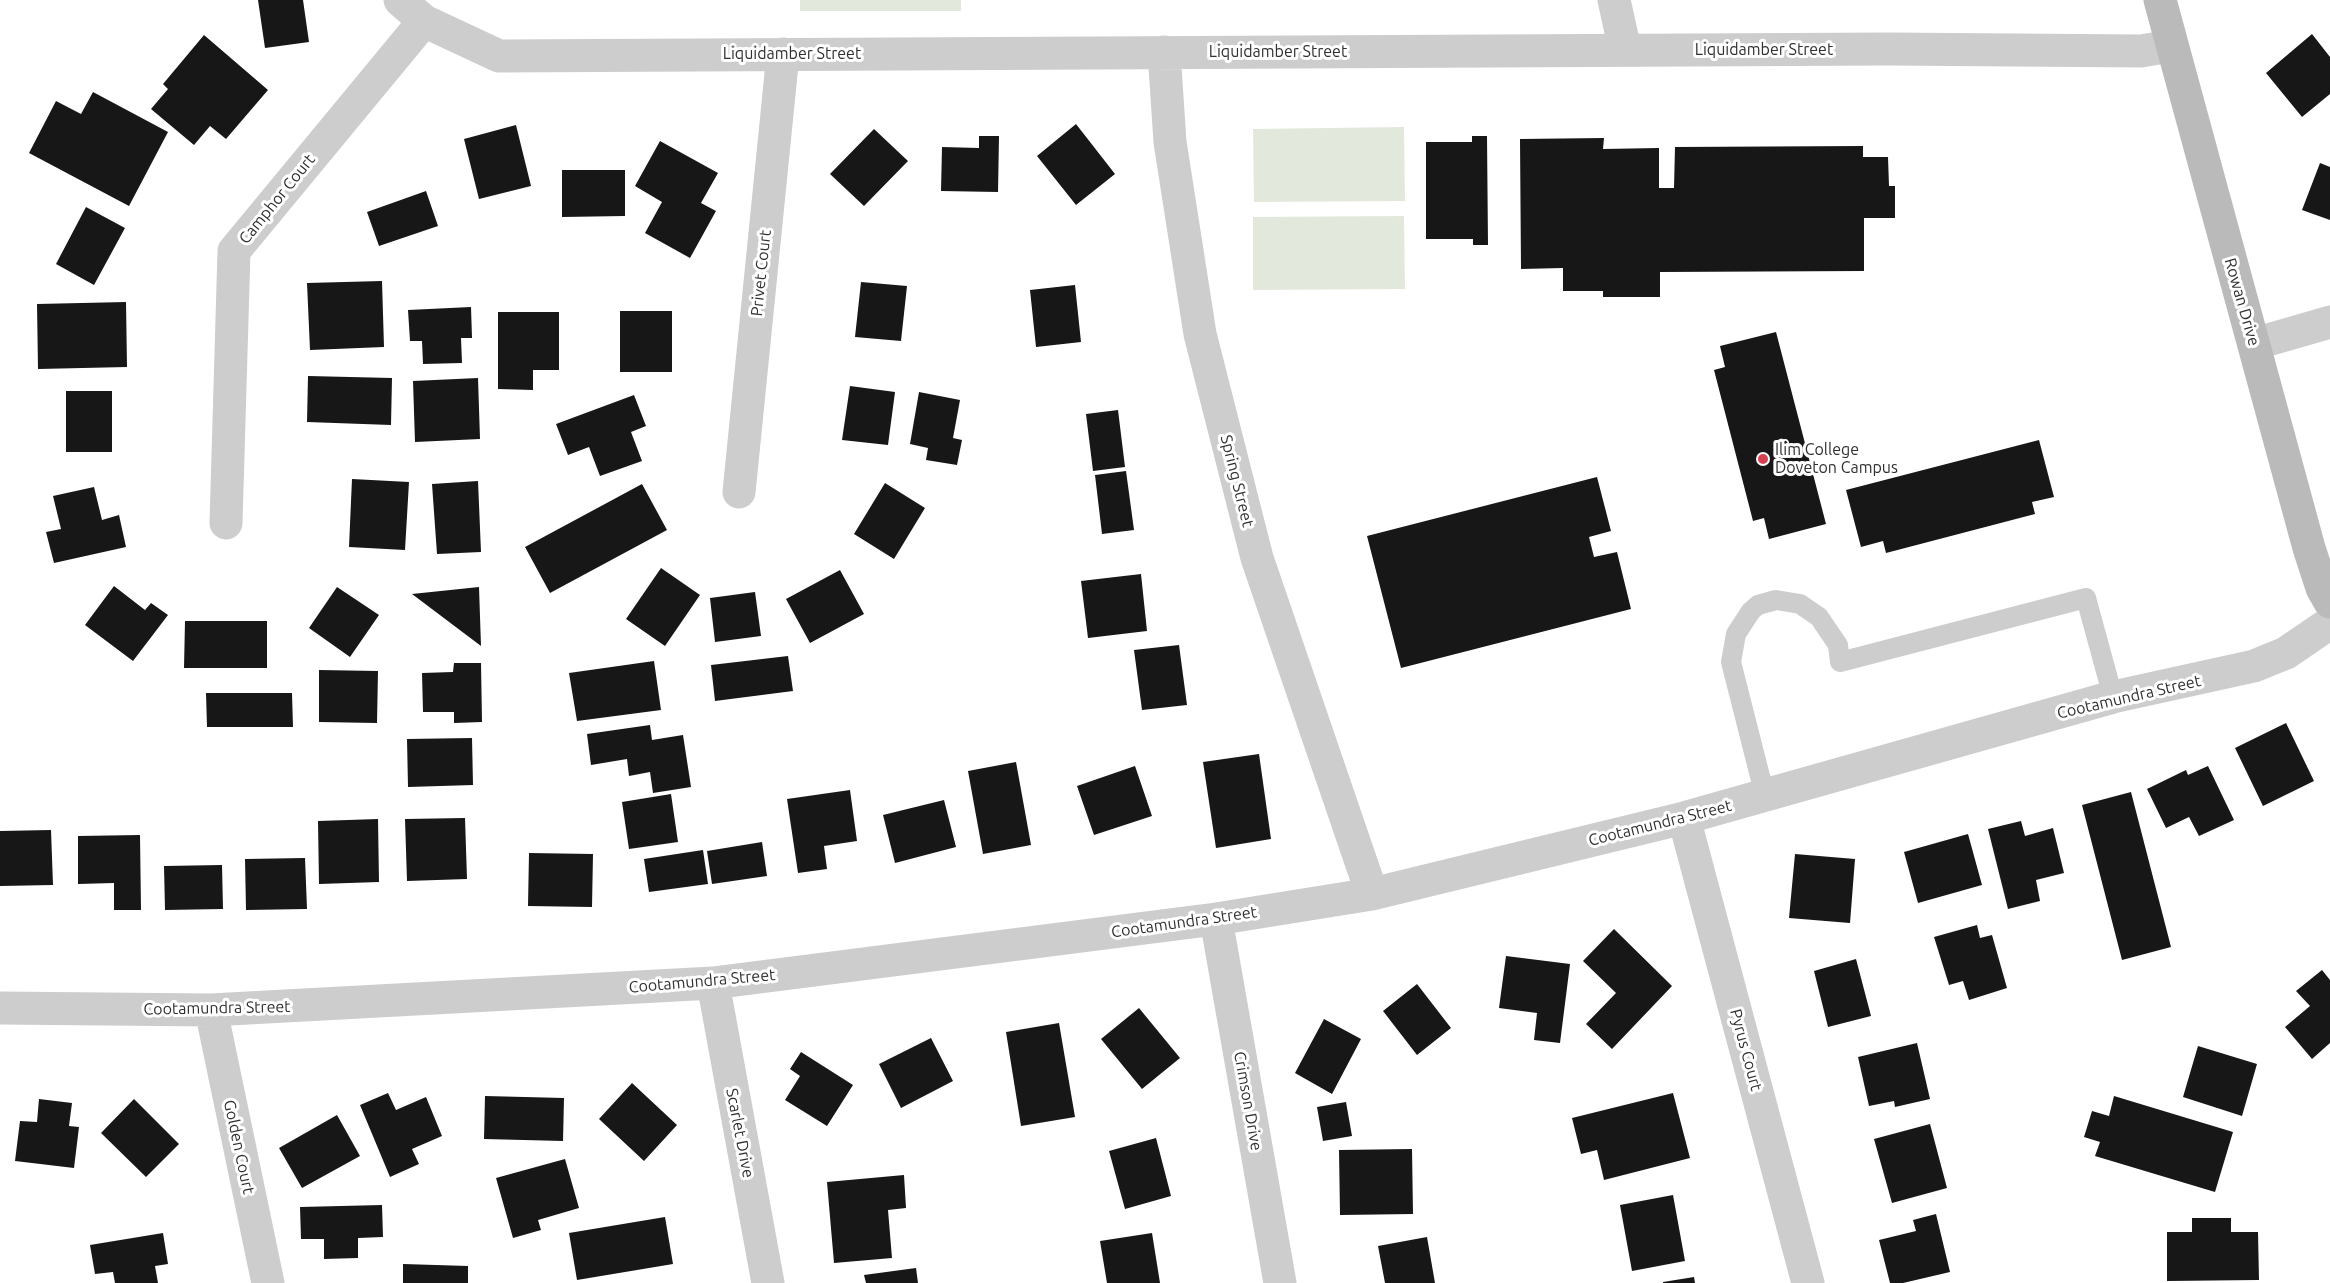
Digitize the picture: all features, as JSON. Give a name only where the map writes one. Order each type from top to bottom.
[{"type":"street","points":[[1614,0],[1625,50]]},
{"type":"street","name":"Rowan Drive","points":[[2160,0],[2309,548],[2322,588],[2330,602]]},
{"type":"street","name":"Liquidamber Street","points":[[412,10],[499,56],[1889,49],[2141,51],[2171,46]]},
{"type":"street","name":"Camphor Court","points":[[226,523],[234,251],[412,10]]},
{"type":"street","name":"Spring Street","points":[[1164,52],[1170,142],[1203,345],[1257,558],[1372,894]]},
{"type":"street","name":"Privet Court","points":[[739,492],[783,54]]},
{"type":"street","points":[[2254,344],[2330,322]]},
{"type":"street","name":"Cootamundra Street","points":[[0,1008],[211,1010],[713,983],[1216,919],[1372,894],[1684,818],[2113,698],[2202,680],[2254,666],[2286,653],[2330,623]]},
{"type":"street","name":"Pyrus Court","points":[[1684,818],[1808,1283]]},
{"type":"street","name":"Crimson Drive","points":[[1216,919],[1280,1283]]},
{"type":"street","name":"Scarlet Drive","points":[[713,983],[768,1283]]},
{"type":"street","name":"Golden Court","points":[[211,1010],[268,1283]]},
{"type":"lane","points":[[1764,796],[1731,662],[1736,634],[1750,611],[1758,605],[1776,600],[1800,604],[1819,617],[1838,645],[1840,662],[2086,598],[2113,698]]},
{"type":"shaded area","points":[[800,0],[961,0],[961,11],[800,11]]},
{"type":"shaded area","points":[[1404,127],[1405,201],[1254,202],[1253,129]]},
{"type":"shaded area","points":[[1404,216],[1405,289],[1253,290],[1253,217]]},
{"type":"building","points":[[258,0],[303,0],[309,42],[265,48]]},
{"type":"building","points":[[2312,34],[2330,57],[2330,94],[2302,117],[2266,73]]},
{"type":"building","points":[[204,35],[268,90],[226,139],[210,126],[194,145],[151,109],[168,89],[163,84]]},
{"type":"building","points":[[93,92],[168,132],[129,206],[29,153],[56,101],[81,114]]},
{"type":"building","points":[[1076,124],[1115,174],[1076,205],[1037,156]]},
{"type":"building","points":[[516,125],[531,186],[479,199],[464,139]]},
{"type":"building","points":[[874,129],[908,161],[864,206],[830,174]]},
{"type":"building","points":[[979,136],[999,136],[998,192],[941,191],[942,147],[979,148]]},
{"type":"building","points":[[1472,136],[1487,136],[1488,245],[1473,245],[1473,239],[1426,239],[1426,142],[1472,142]]},
{"type":"building","points":[[1604,138],[1603,149],[1659,148],[1659,188],[1674,188],[1675,147],[1863,146],[1863,157],[1888,157],[1889,186],[1895,186],[1895,218],[1864,218],[1864,271],[1660,272],[1660,297],[1603,297],[1603,291],[1563,291],[1563,268],[1521,269],[1520,139]]},
{"type":"building","points":[[660,141],[718,173],[701,203],[716,211],[690,258],[645,233],[662,202],[635,186]]},
{"type":"building","points":[[2320,163],[2330,167],[2330,220],[2302,210]]},
{"type":"building","points":[[562,170],[625,170],[625,216],[562,217]]},
{"type":"building","points":[[426,191],[438,226],[379,246],[367,212]]},
{"type":"building","points":[[86,207],[125,228],[94,285],[56,264]]},
{"type":"building","points":[[382,281],[384,347],[310,350],[307,283]]},
{"type":"building","points":[[861,282],[907,286],[901,341],[855,337]]},
{"type":"building","points":[[1075,285],[1081,342],[1036,347],[1030,290]]},
{"type":"building","points":[[126,302],[127,367],[38,369],[37,304]]},
{"type":"building","points":[[471,307],[472,338],[461,338],[462,363],[423,364],[422,341],[410,341],[408,310]]},
{"type":"building","points":[[620,311],[672,311],[672,372],[620,372]]},
{"type":"building","points":[[498,312],[559,312],[559,370],[533,370],[533,390],[498,389]]},
{"type":"building","points":[[1776,332],[1826,524],[1769,539],[1764,518],[1753,521],[1714,370],[1725,367],[1720,346]]},
{"type":"building","points":[[308,376],[392,378],[391,425],[307,422]]},
{"type":"building","points":[[478,378],[480,439],[415,442],[413,381]]},
{"type":"building","points":[[850,386],[895,392],[888,445],[842,440]]},
{"type":"building","points":[[66,391],[112,391],[112,452],[66,452]]},
{"type":"building","points":[[919,392],[960,400],[953,438],[962,440],[957,465],[926,460],[928,448],[910,444]]},
{"type":"building","points":[[634,395],[646,426],[631,432],[642,461],[600,476],[589,447],[568,455],[556,424]]},
{"type":"building","points":[[1118,410],[1125,467],[1093,471],[1086,414]]},
{"type":"building","points":[[2039,440],[2054,497],[2032,502],[2035,514],[1886,553],[1883,541],[1861,547],[1846,490]]},
{"type":"building","points":[[1126,471],[1134,530],[1102,534],[1095,475]]},
{"type":"building","points":[[1597,477],[1611,531],[1589,537],[1594,557],[1617,552],[1631,609],[1401,668],[1367,536]]},
{"type":"building","points":[[352,479],[409,482],[405,550],[349,547]]},
{"type":"building","points":[[478,481],[481,552],[437,554],[432,484]]},
{"type":"building","points":[[885,483],[925,508],[894,559],[854,534]]},
{"type":"building","points":[[642,484],[667,530],[550,593],[525,547]]},
{"type":"building","points":[[94,487],[102,520],[119,515],[126,547],[54,563],[46,532],[61,529],[53,496]]},
{"type":"building","points":[[661,568],[700,595],[665,646],[626,619]]},
{"type":"building","points":[[840,570],[864,614],[810,643],[786,599]]},
{"type":"building","points":[[1141,574],[1147,631],[1088,638],[1081,581]]},
{"type":"building","points":[[114,586],[145,610],[151,603],[168,615],[133,661],[85,625]]},
{"type":"building","points":[[337,587],[379,615],[350,657],[309,628]]},
{"type":"building","points":[[479,587],[481,646],[412,594]]},
{"type":"building","points":[[755,592],[761,636],[715,642],[710,598]]},
{"type":"building","points":[[185,621],[267,621],[267,668],[184,668]]},
{"type":"building","points":[[1179,645],[1187,705],[1142,710],[1134,650]]},
{"type":"building","points":[[788,656],[793,691],[715,701],[711,665]]},
{"type":"building","points":[[654,661],[661,710],[577,721],[569,673]]},
{"type":"building","points":[[454,663],[481,663],[482,722],[454,723],[454,712],[423,712],[422,673],[453,672]]},
{"type":"building","points":[[319,670],[378,671],[377,723],[319,722]]},
{"type":"building","points":[[206,693],[292,693],[293,727],[207,727]]},
{"type":"building","points":[[2286,723],[2314,781],[2263,806],[2235,748]]},
{"type":"building","points":[[650,725],[652,740],[683,735],[691,787],[653,793],[650,772],[629,776],[627,759],[591,765],[587,734]]},
{"type":"building","points":[[472,738],[473,785],[408,787],[407,739]]},
{"type":"building","points":[[1259,754],[1271,839],[1216,848],[1203,762]]},
{"type":"building","points":[[1016,762],[1031,845],[983,854],[968,771]]},
{"type":"building","points":[[1135,766],[1152,816],[1094,835],[1077,786]]},
{"type":"building","points":[[2208,766],[2234,820],[2199,836],[2189,817],[2166,828],[2147,789],[2186,770],[2188,775]]},
{"type":"building","points":[[850,790],[857,841],[824,846],[827,869],[798,873],[787,799]]},
{"type":"building","points":[[2131,792],[2171,947],[2122,960],[2082,805]]},
{"type":"building","points":[[671,794],[678,842],[629,849],[622,802]]},
{"type":"building","points":[[944,800],[956,847],[895,863],[883,815]]},
{"type":"building","points":[[465,818],[467,879],[407,881],[405,819]]},
{"type":"building","points":[[378,819],[379,882],[319,884],[318,821]]},
{"type":"building","points":[[2021,821],[2025,836],[2053,828],[2064,873],[2036,880],[2040,901],[2008,909],[1988,829]]},
{"type":"building","points":[[51,830],[53,885],[0,886],[0,831]]},
{"type":"building","points":[[1968,834],[1982,885],[1918,903],[1904,852]]},
{"type":"building","points":[[140,835],[141,910],[114,910],[114,883],[78,884],[78,836]]},
{"type":"building","points":[[762,842],[767,876],[712,884],[707,851]]},
{"type":"building","points":[[703,850],[708,884],[649,892],[644,859]]},
{"type":"building","points":[[529,853],[593,854],[592,907],[528,906]]},
{"type":"building","points":[[1795,854],[1855,859],[1850,923],[1789,918]]},
{"type":"building","points":[[305,858],[307,909],[246,910],[245,859]]},
{"type":"building","points":[[222,865],[223,909],[165,910],[164,866]]},
{"type":"building","points":[[1977,925],[1980,938],[1992,935],[2007,988],[1969,1000],[1963,981],[1949,985],[1934,937]]},
{"type":"building","points":[[1614,929],[1672,986],[1612,1049],[1586,1024],[1616,993],[1583,961]]},
{"type":"building","points":[[1506,956],[1570,964],[1560,1043],[1534,1040],[1537,1013],[1499,1008]]},
{"type":"building","points":[[1856,959],[1871,1016],[1828,1027],[1814,971]]},
{"type":"building","points":[[2322,970],[2330,980],[2330,1043],[2312,1059],[2285,1027],[2310,1006],[2296,991]]},
{"type":"building","points":[[1417,984],[1451,1028],[1417,1055],[1383,1011]]},
{"type":"building","points":[[1139,1008],[1180,1058],[1142,1089],[1101,1039]]},
{"type":"building","points":[[1324,1019],[1361,1039],[1332,1094],[1295,1073]]},
{"type":"building","points":[[1059,1023],[1075,1117],[1021,1126],[1006,1032]]},
{"type":"building","points":[[931,1038],[953,1081],[901,1108],[879,1064]]},
{"type":"building","points":[[1917,1043],[1930,1099],[1895,1107],[1894,1101],[1869,1106],[1858,1057]]},
{"type":"building","points":[[2198,1046],[2257,1064],[2242,1116],[2183,1097]]},
{"type":"building","points":[[801,1052],[853,1085],[827,1126],[785,1100],[800,1076],[790,1069]]},
{"type":"building","points":[[632,1083],[677,1125],[644,1161],[599,1119]]},
{"type":"building","points":[[388,1093],[396,1110],[426,1097],[442,1136],[412,1149],[419,1164],[390,1177],[360,1105]]},
{"type":"building","points":[[1673,1093],[1690,1158],[1604,1180],[1597,1150],[1581,1154],[1572,1118]]},
{"type":"building","points":[[485,1096],[564,1098],[563,1141],[484,1139]]},
{"type":"building","points":[[2114,1096],[2233,1132],[2215,1192],[2095,1156],[2100,1142],[2084,1137],[2092,1111],[2109,1116]]},
{"type":"building","points":[[39,1099],[72,1103],[69,1126],[79,1127],[74,1168],[15,1161],[20,1121],[37,1122]]},
{"type":"building","points":[[134,1099],[179,1144],[146,1177],[101,1133]]},
{"type":"building","points":[[1346,1102],[1352,1136],[1323,1141],[1317,1107]]},
{"type":"building","points":[[337,1115],[360,1156],[302,1188],[279,1148]]},
{"type":"building","points":[[1930,1124],[1947,1188],[1892,1203],[1874,1139]]},
{"type":"building","points":[[1156,1138],[1171,1196],[1125,1209],[1109,1151]]},
{"type":"building","points":[[1412,1149],[1413,1214],[1340,1215],[1339,1150]]},
{"type":"building","points":[[565,1159],[579,1208],[538,1220],[541,1230],[513,1238],[496,1178]]},
{"type":"building","points":[[904,1175],[906,1208],[888,1210],[892,1258],[834,1263],[827,1182]]},
{"type":"building","points":[[1673,1195],[1685,1261],[1632,1271],[1620,1205]]},
{"type":"building","points":[[382,1205],[383,1237],[358,1238],[358,1258],[324,1259],[324,1239],[301,1239],[300,1207]]},
{"type":"building","points":[[1936,1214],[1950,1272],[1903,1283],[1890,1283],[1879,1240],[1916,1231],[1913,1220]]},
{"type":"building","points":[[665,1217],[673,1264],[577,1280],[569,1233]]},
{"type":"building","points":[[2192,1218],[2231,1218],[2231,1232],[2258,1232],[2259,1280],[2167,1281],[2167,1232],[2192,1232]]},
{"type":"building","points":[[163,1233],[168,1264],[155,1266],[158,1283],[115,1283],[113,1272],[95,1274],[90,1245]]},
{"type":"building","points":[[1152,1233],[1160,1283],[1107,1283],[1100,1241]]},
{"type":"building","points":[[1427,1237],[1435,1283],[1385,1283],[1378,1246]]},
{"type":"building","points":[[403,1264],[468,1266],[468,1283],[403,1283]]},
{"type":"building","points":[[916,1268],[918,1283],[866,1283],[864,1275]]},
{"type":"building","points":[[1694,1277],[1695,1283],[1663,1283],[1663,1282]]},
{"type":"place","name":"Ilim College Doveton Campus","points":[[1763,459]]}]
